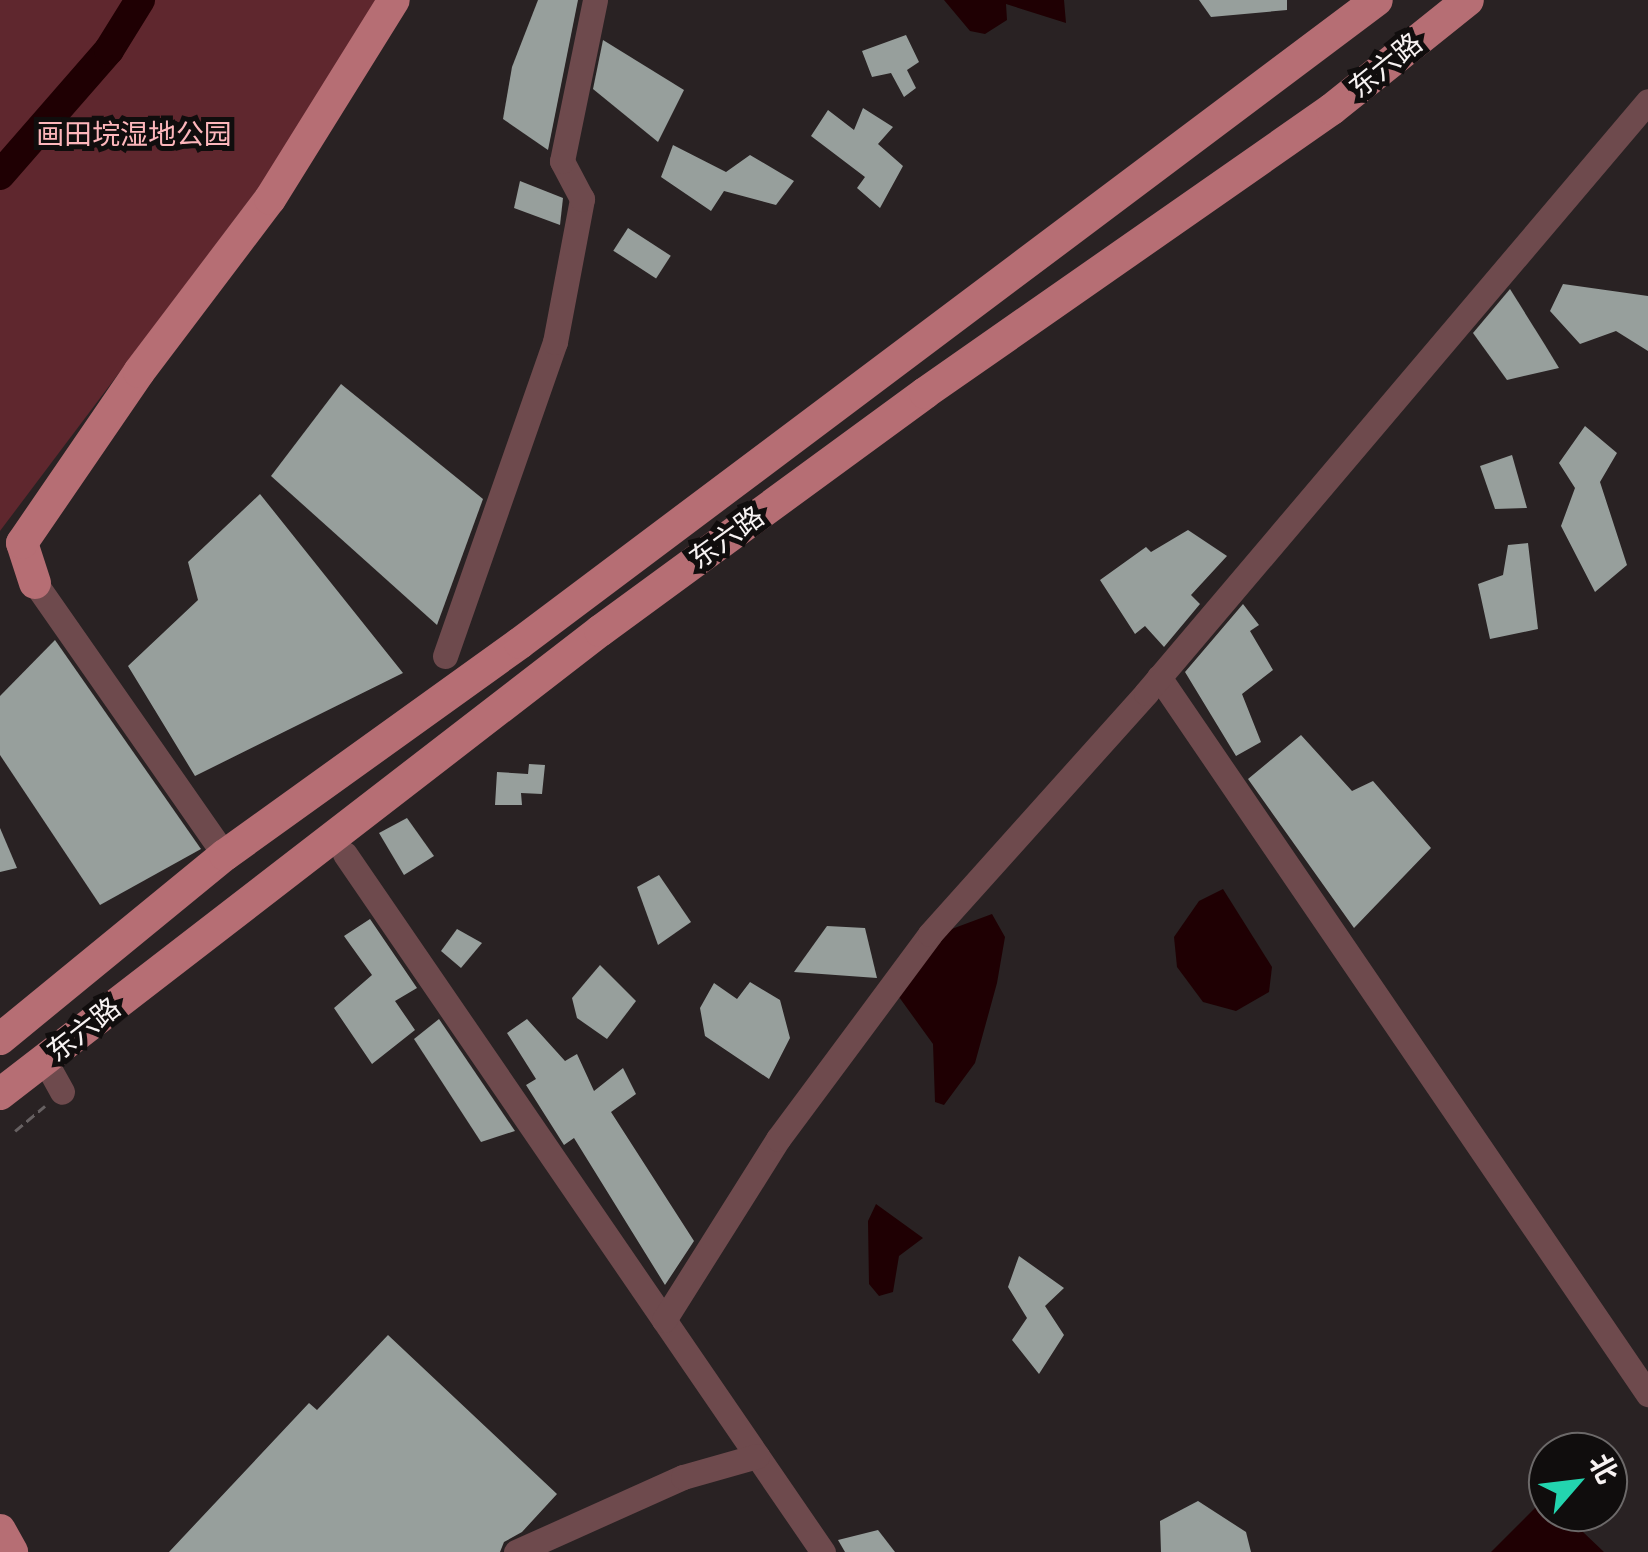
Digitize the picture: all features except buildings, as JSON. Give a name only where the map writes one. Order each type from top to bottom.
[{"type":"main road","points":[[36,583],[22,543],[139,372],[270,199],[394,0]]},
{"type":"main road","points":[[36,583],[38,544],[150,382],[282,208],[354,101],[410,0]]},
{"type":"main road","name":"东六路","points":[[0,1038],[225,854],[520,643],[1377,0]]},
{"type":"main road","name":"东六路","points":[[0,1094],[600,632],[925,392],[1332,109],[1468,0]]},
{"type":"main road","points":[[0,1530],[12,1552]]},
{"type":"street","points":[[445,656],[555,342],[582,199],[562,162],[595,0]]},
{"type":"street","points":[[664,1320],[778,1139],[930,934],[1159,676],[1648,101]]},
{"type":"street","points":[[36,583],[225,854]]},
{"type":"street","points":[[1159,676],[1648,1394]]},
{"type":"street","points":[[345,854],[823,1552]]},
{"type":"street","points":[[45,1061],[62,1092]]},
{"type":"street","points":[[516,1552],[682,1477],[757,1456]]},
{"type":"path","points":[[16,1131],[62,1092]]},
{"type":"green space","name":"画田垸湿地公园","points":[[0,0],[380,0],[314,114],[0,531]]},
{"type":"shaded area","points":[[944,0],[1064,0],[1066,23],[1006,4],[1007,20],[985,34],[970,31]]},
{"type":"shaded area","points":[[1223,889],[1272,967],[1269,992],[1236,1011],[1203,1002],[1177,967],[1174,937],[1199,901]]},
{"type":"shaded area","points":[[992,914],[1005,937],[997,983],[975,1063],[944,1105],[935,1102],[933,1044],[899,997],[949,930]]},
{"type":"shaded area","points":[[876,1204],[923,1238],[899,1256],[893,1292],[879,1296],[869,1284],[868,1221]]},
{"type":"shaded area","points":[[1528,1515],[1528,1532],[1583,1532],[1604,1552],[1491,1552]]},
{"type":"waterway","points":[[0,175],[109,50],[140,0]]}]
